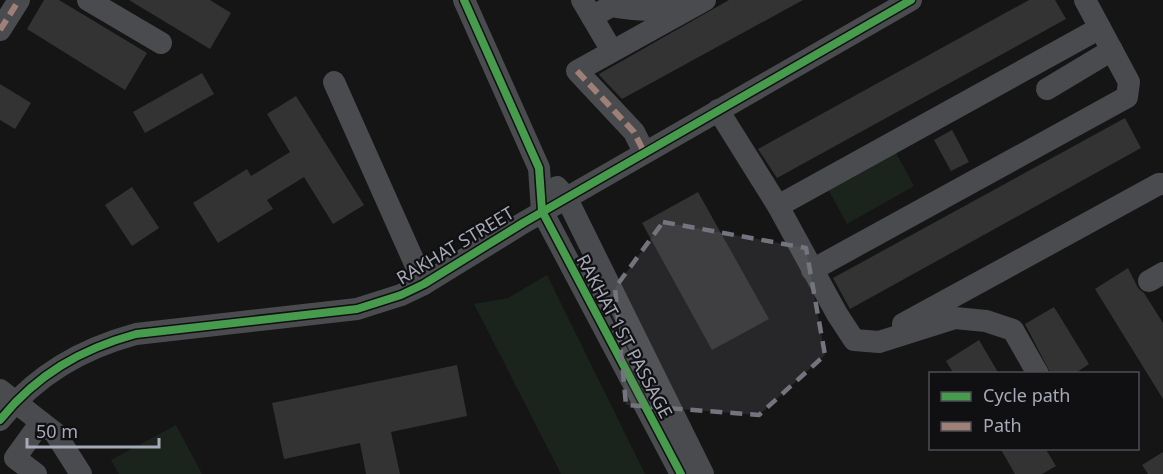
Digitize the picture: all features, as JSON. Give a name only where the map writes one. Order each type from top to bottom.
[{"type":"street","points":[[0,30],[19,0]]},
{"type":"street","points":[[88,0],[161,43]]},
{"type":"street","points":[[464,0],[539,168],[566,197],[703,474]]},
{"type":"street","points":[[612,51],[587,9],[611,6],[647,12],[664,8],[677,0]]},
{"type":"street","points":[[644,152],[629,127],[577,71],[705,0]]},
{"type":"street","name":"RAKHAT STREET","points":[[0,420],[7,396],[33,384],[72,357],[114,340],[136,334],[357,309],[401,295],[424,284],[566,197],[911,0]]},
{"type":"street","points":[[812,270],[1126,97],[1129,82],[1085,0]]},
{"type":"street","points":[[778,206],[1100,28]]},
{"type":"street","points":[[1047,88],[1112,50]]},
{"type":"street","points":[[334,82],[424,284]]},
{"type":"street","points":[[717,110],[778,206],[812,270],[854,340],[879,342],[955,318],[986,321],[1013,330],[1037,372]]},
{"type":"street","points":[[539,168],[542,211]]},
{"type":"street","points":[[871,342],[1163,184]]},
{"type":"street","name":"RAKHAT 1ST PASSAGE","points":[[542,211],[681,474]]},
{"type":"street","points":[[7,396],[55,433],[81,474]]},
{"type":"street","points":[[36,474],[15,458],[41,422]]},
{"type":"highlighted area","points":[[663,222],[806,248],[825,355],[759,415],[626,405],[615,288]]},
{"type":"shaded area","points":[[895,151],[914,186],[847,224],[828,189]]},
{"type":"shaded area","points":[[547,275],[645,474],[561,474],[474,304],[508,298]]},
{"type":"shaded area","points":[[176,425],[202,474],[119,474],[111,460]]},
{"type":"building","points":[[44,0],[59,0],[147,53],[125,90],[27,29]]},
{"type":"building","points":[[129,0],[210,0],[231,13],[210,49]]},
{"type":"building","points":[[729,0],[803,0],[622,99],[600,76],[599,74]]},
{"type":"building","points":[[1029,0],[1055,0],[1066,19],[777,178],[758,149]]},
{"type":"building","points":[[202,73],[214,94],[145,133],[133,112]]},
{"type":"building","points":[[0,84],[31,103],[15,129],[0,120]]},
{"type":"building","points":[[296,96],[364,205],[333,224],[304,177],[267,200],[273,209],[218,243],[193,203],[247,169],[251,176],[290,152],[267,114]]},
{"type":"building","points":[[1125,118],[1141,148],[850,309],[833,278]]},
{"type":"building","points":[[952,130],[969,162],[951,171],[934,140]]},
{"type":"building","points":[[132,187],[159,228],[132,246],[105,205]]},
{"type":"building","points":[[698,192],[769,319],[712,350],[642,223]]},
{"type":"building","points":[[1128,268],[1138,288],[1144,293],[1163,323],[1163,399],[1095,289]]},
{"type":"building","points":[[1054,307],[1089,364],[1077,372],[1050,372],[1025,324]]},
{"type":"building","points":[[979,340],[998,372],[953,372],[946,361]]},
{"type":"building","points":[[457,365],[467,416],[391,432],[400,474],[366,474],[360,443],[284,459],[272,403]]},
{"type":"building","points":[[1001,450],[1046,450],[1056,466],[1042,474],[1015,474]]},
{"type":"building","points":[[1163,452],[1163,474],[1148,474],[1142,465]]},
{"type":"marked path","points":[[0,30],[19,0]]},
{"type":"marked path","points":[[577,71],[634,132],[644,152]]},
{"type":"cycle path","points":[[464,0],[539,168],[542,211],[681,474]]},
{"type":"cycle path","points":[[0,420],[44,377],[78,356],[116,340],[136,334],[357,309],[401,295],[424,284],[523,223],[911,0]]}]
